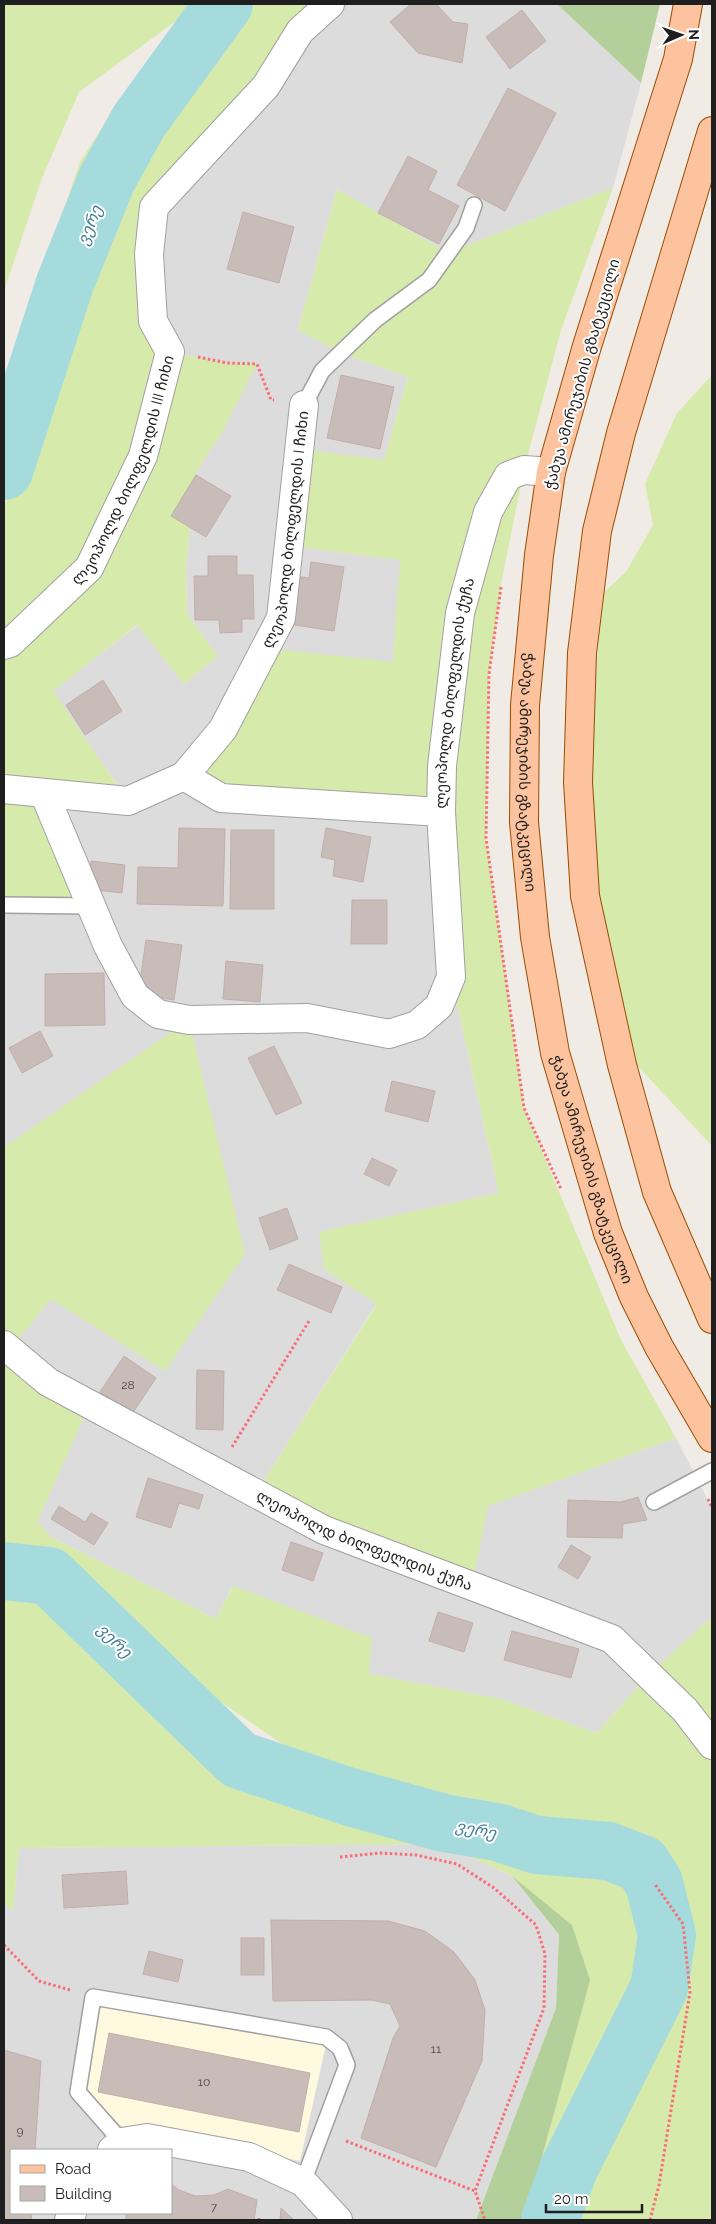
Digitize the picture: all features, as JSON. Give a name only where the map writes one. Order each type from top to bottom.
[{"type":"main road","name":"ჭაბუა ამირეჯიბის გზატკეცილი","points":[[688,4],[678,59],[587,346],[551,472],[538,555],[525,705],[524,822],[535,937],[555,1053],[608,1233],[634,1297],[659,1347],[712,1438]]},
{"type":"main road","points":[[712,132],[621,433],[597,530],[582,653],[578,782],[585,896],[622,1064],[657,1192],[712,1319]]},
{"type":"street","name":"ლეოპოლდ ბილფელდის III ჩიხი","points":[[4,645],[10,643],[89,568],[143,456],[170,352],[153,320],[149,254],[154,207],[266,86],[300,31],[330,4]]},
{"type":"street","name":"ლეოპოლდ ბილფელდის I ჩიხი","points":[[184,776],[223,729],[281,618],[304,405]]},
{"type":"street","name":"ლეოპოლდ ბილფელდის ქუჩა","points":[[184,776],[221,798],[441,812],[442,766],[460,613],[488,512],[508,476],[524,470],[551,472]]},
{"type":"street","points":[[4,789],[128,801],[184,776]]},
{"type":"street","points":[[44,793],[108,946],[135,996],[158,1014],[189,1020],[307,1018],[389,1034],[417,1024],[439,1006],[451,977],[441,812]]},
{"type":"street","name":"ლეოპოლდ ბილფელდის ქუჩა","points":[[4,1345],[48,1382],[324,1530],[612,1639],[685,1710],[712,1745]]},
{"type":"street","points":[[117,2146],[147,2138],[249,2157],[304,2182],[338,2220]]},
{"type":"lane","name":"ლეოპოლდ ბილფელდის I ჩიხი","points":[[304,405],[322,371],[375,320],[429,280],[466,228],[474,205]]},
{"type":"lane","points":[[4,905],[91,906]]},
{"type":"lane","points":[[654,1502],[712,1471]]},
{"type":"lane","points":[[117,2146],[78,2092],[93,1997],[326,2037],[340,2048],[347,2065],[304,2182]]},
{"type":"path","points":[[170,352],[227,363],[256,364],[271,400],[304,405]]},
{"type":"path","points":[[217,1472],[309,1321]]},
{"type":"path","points":[[340,1857],[380,1853],[416,1855],[457,1864],[494,1888],[536,1925],[545,1954],[544,2008],[474,2191],[485,2220]]},
{"type":"path","points":[[650,2220],[659,2186],[690,1992],[684,1924],[654,1883]]},
{"type":"path","points":[[4,1945],[39,1981],[93,1997]]},
{"type":"path","points":[[346,2141],[474,2191]]},
{"type":"shaded area","points":[[330,4],[557,4],[641,83],[613,188],[448,253],[337,189],[298,330],[341,353],[408,377],[384,460],[290,546],[401,560],[393,663],[265,649],[441,812],[451,977],[499,1193],[320,1232],[324,1269],[377,1303],[256,1493],[472,1585],[487,1506],[676,1438],[712,1508],[712,1617],[649,1674],[597,1733],[501,1699],[368,1674],[232,1587],[216,1619],[53,1538],[37,1522],[89,1404],[10,1350],[51,1298],[165,1371],[4,1147],[4,905],[44,793],[128,800],[52,691],[138,625],[184,684],[218,656],[187,614],[186,568],[195,474],[222,432],[256,364],[227,363],[170,352],[154,207]]},
{"type":"shaded area","points":[[442,1844],[512,1876],[559,1936],[556,2008],[476,2220],[4,2220],[4,1903],[13,1911],[19,1848]]},
{"type":"shaded area","points":[[100,2007],[326,2045],[300,2161],[121,2126],[85,2089]]},
{"type":"green space","points":[[4,4],[199,4],[79,92],[42,178],[4,291]]},
{"type":"green space","points":[[248,4],[330,4],[154,207],[170,352],[227,363],[257,364],[222,432],[195,474],[186,568],[187,614],[218,656],[184,684],[137,625],[53,691],[128,801],[44,793],[91,906],[4,905],[4,508],[11,490],[4,445],[8,371],[80,162],[107,120],[141,86],[215,43]]},
{"type":"green space","points":[[557,4],[660,4],[641,83]]},
{"type":"green space","points":[[613,188],[561,330],[524,470],[502,579],[489,674],[486,838],[524,1108],[621,1340],[676,1438],[488,1506],[472,1586],[256,1493],[377,1304],[324,1269],[319,1232],[499,1193],[451,977],[441,812],[221,798],[184,776],[265,648],[393,662],[400,560],[290,546],[300,449],[384,460],[408,377],[341,353],[298,330],[337,189],[448,253]]},
{"type":"green space","points":[[712,375],[712,1146],[636,1064],[602,928],[591,849],[592,729],[602,594],[626,572],[653,525],[645,484],[677,413]]},
{"type":"green space","points":[[189,1020],[245,1254],[165,1371],[51,1299],[10,1350],[90,1404],[37,1522],[53,1538],[216,1619],[233,1586],[372,1638],[369,1674],[501,1699],[597,1733],[649,1674],[712,1617],[712,2220],[525,2220],[551,2125],[572,1925],[512,1876],[442,1844],[444,1823],[462,1807],[404,1798],[340,1779],[275,1739],[159,1660],[91,1594],[44,1560],[4,1555],[4,1147]]},
{"type":"green space","points":[[4,1586],[47,1597],[233,1773],[318,1806],[442,1844],[19,1848],[13,1911],[4,1903]]},
{"type":"green space","points":[[512,1876],[572,1925],[590,1980],[525,2220],[476,2220],[556,2008],[559,1935]]},
{"type":"building","points":[[411,4],[436,4],[453,22],[468,24],[462,63],[418,53],[390,22]]},
{"type":"building","points":[[522,10],[546,41],[510,69],[486,37]]},
{"type":"building","points":[[508,88],[556,113],[505,211],[457,185]]},
{"type":"building","points":[[408,156],[437,171],[428,190],[459,206],[439,244],[378,213]]},
{"type":"building","points":[[243,212],[294,227],[279,283],[227,269]]},
{"type":"building","points":[[341,375],[394,387],[380,449],[327,438]]},
{"type":"building","points":[[196,475],[231,496],[206,537],[171,516]]},
{"type":"building","points":[[208,556],[237,556],[237,575],[253,575],[254,619],[242,619],[242,632],[220,633],[219,620],[195,620],[194,576],[208,576]]},
{"type":"building","points":[[311,562],[344,567],[334,631],[288,624],[295,576],[309,578]]},
{"type":"building","points":[[103,680],[122,711],[85,735],[66,705]]},
{"type":"building","points":[[179,828],[225,829],[223,906],[137,904],[138,867],[178,868]]},
{"type":"building","points":[[326,828],[371,837],[363,882],[333,876],[335,860],[321,857]]},
{"type":"building","points":[[231,830],[274,830],[274,909],[230,909]]},
{"type":"building","points":[[91,861],[125,865],[122,893],[88,889]]},
{"type":"building","points":[[352,900],[387,900],[387,944],[351,944]]},
{"type":"building","points":[[146,940],[182,945],[174,1000],[138,994]]},
{"type":"building","points":[[226,961],[263,965],[260,1002],[223,999]]},
{"type":"building","points":[[104,973],[105,1025],[45,1026],[45,974]]},
{"type":"building","points":[[40,1031],[53,1056],[22,1073],[9,1048]]},
{"type":"building","points":[[274,1046],[302,1103],[276,1115],[248,1058]]},
{"type":"building","points":[[392,1081],[435,1091],[428,1122],[385,1111]]},
{"type":"building","points":[[372,1158],[397,1170],[389,1186],[364,1174]]},
{"type":"building","points":[[287,1208],[298,1239],[270,1250],[259,1218]]},
{"type":"building","points":[[289,1264],[342,1287],[331,1313],[277,1290]]},
{"type":"building","points":[[124,1356],[156,1378],[132,1414],[100,1392]]},
{"type":"building","points":[[197,1370],[224,1371],[223,1430],[196,1429]]},
{"type":"building","points":[[148,1478],[203,1495],[199,1509],[179,1503],[171,1528],[136,1517]]},
{"type":"building","points":[[638,1497],[647,1520],[623,1524],[622,1538],[567,1537],[568,1500],[621,1502]]},
{"type":"building","points":[[59,1506],[85,1522],[91,1513],[108,1523],[94,1545],[51,1519]]},
{"type":"building","points":[[291,1542],[323,1553],[313,1581],[282,1570]]},
{"type":"building","points":[[571,1545],[591,1557],[578,1579],[558,1567]]},
{"type":"building","points":[[438,1612],[473,1623],[464,1652],[429,1641]]},
{"type":"building","points":[[512,1631],[579,1649],[571,1678],[504,1660]]},
{"type":"building","points":[[126,1871],[128,1904],[64,1908],[62,1875]]},
{"type":"building","points":[[271,1920],[388,1921],[425,1931],[454,1952],[475,1980],[485,2010],[482,2061],[436,2167],[361,2138],[393,2038],[400,2026],[390,2004],[371,2000],[273,2001]]},
{"type":"building","points":[[241,1938],[264,1938],[264,1975],[241,1975]]},
{"type":"building","points":[[149,1951],[183,1960],[178,1982],[143,1974]]},
{"type":"building","points":[[109,2033],[310,2073],[299,2132],[98,2092]]},
{"type":"building","points":[[4,2050],[41,2061],[35,2149],[10,2149],[10,2214],[32,2214],[31,2220],[4,2220]]},
{"type":"building","points":[[172,2185],[179,2190],[195,2196],[214,2195],[228,2189],[257,2200],[254,2220],[126,2220],[126,2214],[172,2214]]},
{"type":"building","points":[[281,2208],[294,2220],[280,2220]]},
{"type":"waterway","name":"ვერე","points":[[4,471],[65,283],[107,179],[139,121],[224,4]]},
{"type":"waterway","name":"ვერე","points":[[4,1571],[49,1576],[239,1760],[350,1797],[444,1823],[497,1832],[537,1845],[608,1851],[642,1864],[654,1883],[667,1935],[659,1988],[569,2168],[550,2220]]}]
